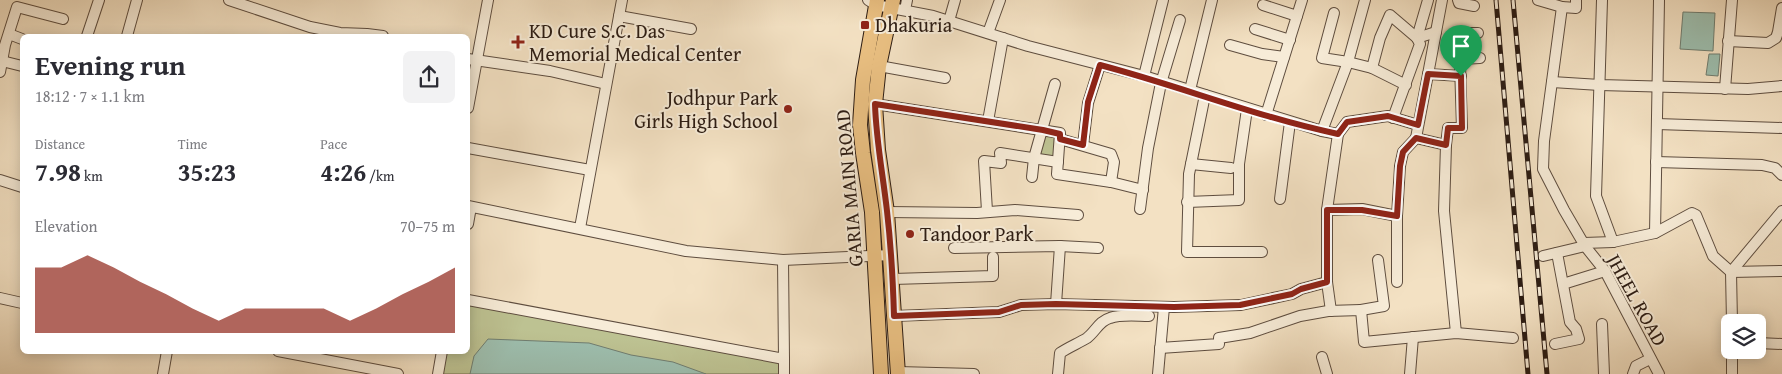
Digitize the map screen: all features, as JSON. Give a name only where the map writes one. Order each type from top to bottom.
[{"type":"main road","name":"GARIA MAIN ROAD","points":[[874,2],[863,80],[860,125],[876,257],[881,374]]},
{"type":"main road","points":[[898,373],[891,255],[878,150],[875,104],[879,66],[899,5]]},
{"type":"street","points":[[88,34],[99,0]]},
{"type":"street","points":[[128,34],[137,0]]},
{"type":"street","points":[[470,84],[472,60],[488,0]]},
{"type":"street","points":[[580,228],[622,0]]},
{"type":"street","points":[[949,21],[955,0]]},
{"type":"street","points":[[988,33],[1000,0]]},
{"type":"street","points":[[1144,76],[1163,0]]},
{"type":"street","points":[[1190,90],[1212,0]]},
{"type":"street","points":[[1266,114],[1302,0]]},
{"type":"street","points":[[1322,131],[1348,62],[1365,0]]},
{"type":"street","points":[[1417,38],[1428,0]]},
{"type":"street","points":[[1397,282],[1397,216],[1400,166],[1403,152],[1416,138],[1442,0]]},
{"type":"street","points":[[1458,0],[1459,3],[1474,6]]},
{"type":"street","points":[[1538,0],[1562,7],[1576,8],[1576,0]]},
{"type":"street","points":[[1602,0],[1596,196],[1613,242]]},
{"type":"street","points":[[1655,233],[1659,0]]},
{"type":"street","points":[[1725,89],[1732,0]]},
{"type":"street","points":[[232,1],[321,33],[367,34]]},
{"type":"street","points":[[874,2],[899,5],[1003,38],[1144,76],[1290,122],[1338,134]]},
{"type":"street","points":[[1263,5],[1297,16]]},
{"type":"street","points":[[0,72],[17,7],[62,19]]},
{"type":"street","name":"JHEEL ROAD","points":[[1562,7],[1544,141],[1543,169],[1584,245],[1605,271],[1659,374]]},
{"type":"street","points":[[1728,41],[1768,43],[1776,38],[1782,8]]},
{"type":"street","points":[[1334,13],[1322,58],[1372,68],[1406,85]]},
{"type":"street","points":[[1372,68],[1380,38],[1390,15],[1417,38],[1420,44],[1393,118]]},
{"type":"street","points":[[619,16],[691,28]]},
{"type":"street","points":[[1140,209],[1148,148],[1162,83],[1180,20]]},
{"type":"street","points":[[1255,29],[1290,40]]},
{"type":"street","points":[[1417,38],[1436,32]]},
{"type":"street","points":[[1456,333],[1444,210],[1446,145],[1448,128],[1462,128],[1459,33],[1478,33]]},
{"type":"street","points":[[9,34],[20,38]]},
{"type":"street","points":[[988,121],[1003,38]]},
{"type":"street","points":[[1230,45],[1262,54],[1284,57]]},
{"type":"street","points":[[1460,59],[1480,58]]},
{"type":"street","points":[[472,60],[550,71],[606,84]]},
{"type":"street","points":[[2,61],[20,66]]},
{"type":"street","points":[[1083,145],[1088,102],[1100,65]]},
{"type":"street","points":[[879,66],[945,78]]},
{"type":"street","points":[[1428,74],[1461,76]]},
{"type":"street","points":[[1552,82],[1748,90],[1782,86]]},
{"type":"street","points":[[1032,177],[1034,158],[1055,84]]},
{"type":"street","points":[[1205,95],[1191,164],[1187,202],[1187,252],[1262,252]]},
{"type":"street","points":[[875,104],[1060,134],[1056,174],[1111,182],[1143,190]]},
{"type":"street","points":[[1187,202],[1239,200],[1239,164],[1248,108]]},
{"type":"street","points":[[1331,310],[1327,282],[1327,210],[1338,134],[1347,122],[1388,116],[1418,125]]},
{"type":"street","points":[[1280,198],[1290,122]]},
{"type":"street","points":[[1657,124],[1782,128]]},
{"type":"street","points":[[1416,138],[1446,145]]},
{"type":"street","points":[[1060,139],[1111,154],[1114,162],[1111,182]]},
{"type":"street","points":[[470,148],[590,170]]},
{"type":"street","points":[[987,211],[984,161],[1001,164],[1000,154],[1058,162]]},
{"type":"street","points":[[1656,162],[1762,164],[1775,168],[1782,174]]},
{"type":"street","points":[[1191,164],[1231,168]]},
{"type":"street","points":[[0,180],[20,185]]},
{"type":"street","points":[[470,207],[686,251],[783,260],[891,255]]},
{"type":"street","points":[[887,212],[977,213],[1015,210],[1078,215]]},
{"type":"street","points":[[1327,210],[1362,210],[1397,216]]},
{"type":"street","points":[[1732,314],[1731,272],[1782,211]]},
{"type":"street","points":[[1543,256],[1584,245],[1613,242],[1655,233],[1695,213],[1713,256],[1731,272],[1782,271]]},
{"type":"street","points":[[954,248],[1060,246],[1098,248]]},
{"type":"street","points":[[1056,304],[1060,246]]},
{"type":"street","points":[[1555,344],[1579,339],[1576,329],[1570,322],[1557,253]]},
{"type":"street","points":[[893,279],[994,276],[994,257]]},
{"type":"street","points":[[783,260],[784,374]]},
{"type":"street","points":[[1160,348],[1219,344],[1219,338],[1250,333],[1300,316],[1331,310],[1361,310],[1384,306],[1378,260]]},
{"type":"street","points":[[1563,284],[1605,271]]},
{"type":"street","points":[[894,316],[999,312],[1021,305],[1164,307],[1240,305],[1292,294],[1301,289],[1327,282]]},
{"type":"street","points":[[0,298],[20,303]]},
{"type":"street","points":[[470,300],[784,358]]},
{"type":"street","points":[[1158,374],[1164,307]]},
{"type":"street","points":[[1361,310],[1364,342],[1456,333],[1513,338]]},
{"type":"street","points":[[1058,374],[1060,353],[1086,339],[1095,330],[1100,321],[1112,317],[1148,316]]},
{"type":"street","points":[[1602,324],[1604,374]]},
{"type":"street","points":[[1410,374],[1413,337]]},
{"type":"street","points":[[1766,343],[1782,344]]},
{"type":"street","points":[[163,374],[166,354]]},
{"type":"street","points":[[294,354],[398,374]]},
{"type":"street","points":[[438,374],[441,354]]},
{"type":"street","points":[[1322,357],[1327,374]]},
{"type":"street","points":[[1633,374],[1636,366],[1650,359]]},
{"type":"street","points":[[1732,359],[1732,374]]},
{"type":"street","points":[[898,373],[974,374]]},
{"type":"green space","points":[[1044,131],[1059,134],[1057,159],[1039,157]]},
{"type":"green space","points":[[470,303],[781,362],[781,374],[440,374],[443,354],[470,354]]},
{"type":"shaded area","points":[[1683,12],[1715,13],[1713,51],[1680,49]]},
{"type":"shaded area","points":[[1709,54],[1720,54],[1718,76],[1706,75]]},
{"type":"shaded area","points":[[488,339],[589,343],[631,355],[673,362],[706,374],[470,374],[474,356]]},
{"type":"railway","points":[[1496,0],[1528,374]]},
{"type":"railway","points":[[1513,0],[1547,374]]},
{"type":"place","name":"Dhakuria","points":[[865,25]]},
{"type":"place","name":"KD Cure S.C. Das Memorial Medical Center","points":[[518,42]]},
{"type":"place","name":"Jodhpur Park Girls High School","points":[[788,109]]},
{"type":"place","name":"Tandoor Park","points":[[910,234]]},
{"type":"route","points":[[1100,65],[1144,76],[1290,122],[1338,134],[1347,122],[1388,116],[1418,125],[1428,74],[1461,76],[1462,128],[1448,128],[1446,145],[1416,138],[1403,152],[1400,166],[1397,216],[1362,210],[1327,210],[1327,282],[1301,289],[1292,294],[1240,305],[1174,307],[1021,305],[999,312],[894,316],[887,212],[878,150],[875,104],[1043,130],[1060,134],[1060,139],[1083,145],[1088,102],[1100,65]]}]
